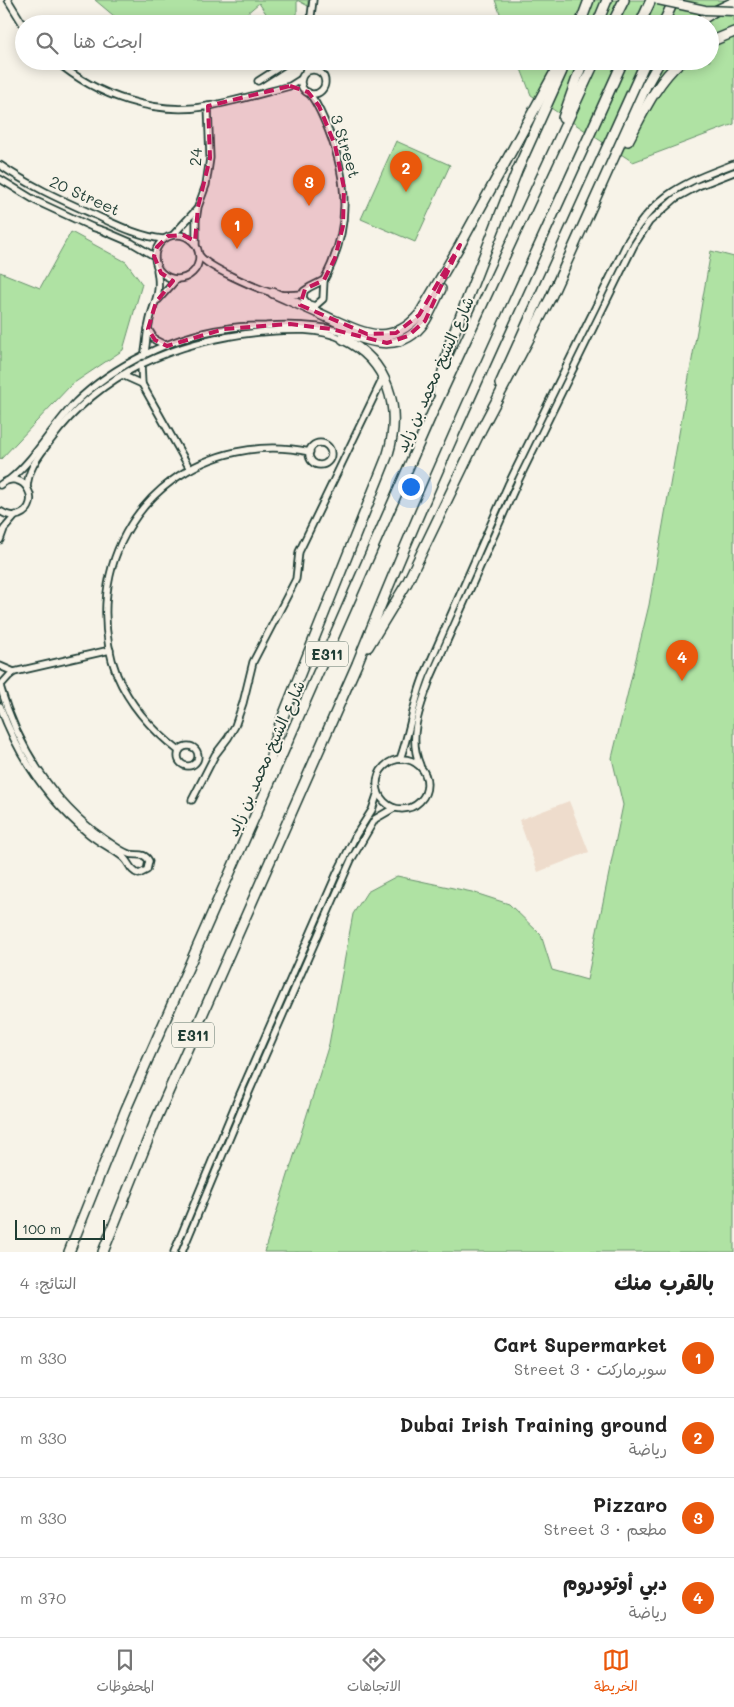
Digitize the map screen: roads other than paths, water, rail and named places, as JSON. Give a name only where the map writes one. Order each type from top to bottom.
[{"type":"highway","points":[[583,15],[589,0]]},
{"type":"highway","points":[[601,15],[607,0]]},
{"type":"highway","points":[[616,15],[624,0]]},
{"type":"highway","points":[[644,15],[651,0]]},
{"type":"highway","points":[[667,15],[674,0]]},
{"type":"highway","points":[[709,15],[734,2]]},
{"type":"highway","points":[[719,38],[734,32]]},
{"type":"highway","points":[[272,293],[358,331],[377,336],[387,335],[405,328],[420,315],[556,70]]},
{"type":"highway","points":[[434,409],[450,342],[517,171],[562,70]]},
{"type":"highway","points":[[546,165],[580,70]]},
{"type":"highway","name":"شارع الشيخ محمد بن زايد","points":[[68,1252],[126,1109],[434,409],[591,70]]},
{"type":"highway","name":"E311","points":[[103,1252],[127,1188],[162,1105],[357,664],[387,589],[455,432],[619,70]]},
{"type":"highway","points":[[481,430],[513,352],[642,70]]},
{"type":"highway","points":[[357,664],[404,588],[481,430],[549,303],[655,70]]},
{"type":"highway","points":[[587,219],[651,97],[673,70]]},
{"type":"highway","points":[[344,336],[379,343],[394,342],[415,332],[429,314],[460,246]]},
{"type":"highway","points":[[260,805],[277,732],[391,443],[394,427],[394,411],[389,389],[380,371],[367,355],[344,336]]},
{"type":"main road","points":[[658,0],[705,10],[734,12]]},
{"type":"street","points":[[8,0],[17,15]]},
{"type":"street","points":[[311,15],[312,0]]},
{"type":"street","points":[[69,70],[98,89],[125,99],[164,107],[208,106],[290,86],[310,70],[322,74],[324,79],[323,87],[319,92],[307,92],[290,86]]},
{"type":"street","points":[[264,92],[258,79],[274,70]]},
{"type":"street","points":[[306,70],[302,85],[307,92]]},
{"type":"street","name":"3 Street","points":[[200,256],[212,266],[272,293],[303,294],[303,298],[308,304],[315,306],[324,296],[324,280],[339,244],[343,226],[344,188],[334,145],[318,106],[307,92]]},
{"type":"street","name":"3 Street","points":[[318,106],[319,92]]},
{"type":"street","name":"24","points":[[196,245],[198,207],[206,185],[210,164],[208,106]]},
{"type":"street","points":[[400,759],[417,694],[494,515],[628,241],[649,210],[670,192],[686,183],[734,164]]},
{"type":"street","name":"20 Street","points":[[0,165],[17,177],[47,193],[129,230],[145,236],[163,239]]},
{"type":"street","points":[[420,765],[412,760],[392,760],[381,770],[377,784],[378,792],[382,799],[394,808],[400,809],[414,806],[424,797],[428,782],[426,774],[414,752],[420,706],[431,677],[519,479],[626,260],[649,222],[668,204],[698,186],[734,172]]},
{"type":"street","name":"20 Street","points":[[0,179],[36,201],[132,243],[154,256]]},
{"type":"street","name":"24","points":[[174,234],[198,207]]},
{"type":"street","points":[[144,356],[148,329],[159,284],[154,256],[157,247],[163,239],[174,234],[183,235],[196,245],[200,256],[195,270],[183,279],[168,278],[157,267]]},
{"type":"street","points":[[156,302],[176,280]]},
{"type":"street","points":[[303,294],[307,288],[324,280]]},
{"type":"street","points":[[0,483],[8,480],[21,470],[56,424],[83,396],[117,369],[167,346],[194,335],[238,327],[304,324],[331,328],[344,336]]},
{"type":"street","points":[[148,329],[155,340],[167,346]]},
{"type":"street","points":[[0,540],[4,529],[29,506],[28,476],[33,464],[58,431],[104,387],[122,375],[141,364],[171,351],[220,337],[295,330],[344,336]]},
{"type":"street","points":[[141,364],[142,384],[190,468]]},
{"type":"street","points":[[122,375],[142,384]]},
{"type":"street","points":[[192,800],[215,755],[232,732],[243,703],[253,662],[296,579],[299,552],[383,378]]},
{"type":"street","points":[[179,751],[159,735],[142,717],[120,681],[110,650],[106,620],[107,590],[114,560],[126,533],[143,508],[165,486],[190,468],[230,452],[252,448],[274,447],[310,452]]},
{"type":"street","points":[[8,480],[20,481],[28,488]]},
{"type":"street","points":[[0,511],[6,515],[16,516]]},
{"type":"street","points":[[0,706],[24,759],[34,775],[60,807],[90,836],[124,858],[135,873],[139,874],[147,870],[149,861],[147,857],[127,853],[102,837],[77,816],[46,781],[16,731],[0,686],[14,672],[110,650]]},
{"type":"street","points":[[0,666],[14,672]]},
{"type":"street","points":[[174,1252],[236,1103],[337,873],[356,835],[372,810],[378,792]]},
{"type":"street","points":[[182,1252],[242,1106],[351,860],[372,824],[379,816],[394,808]]},
{"type":"place","name":"Dubai Irish Training ground","points":[[406,192]]},
{"type":"place","name":"Pizzaro","points":[[309,206]]},
{"type":"place","name":"Cart Supermarket","points":[[237,249]]},
{"type":"place","name":"دبي أوتودروم","points":[[682,681]]}]
